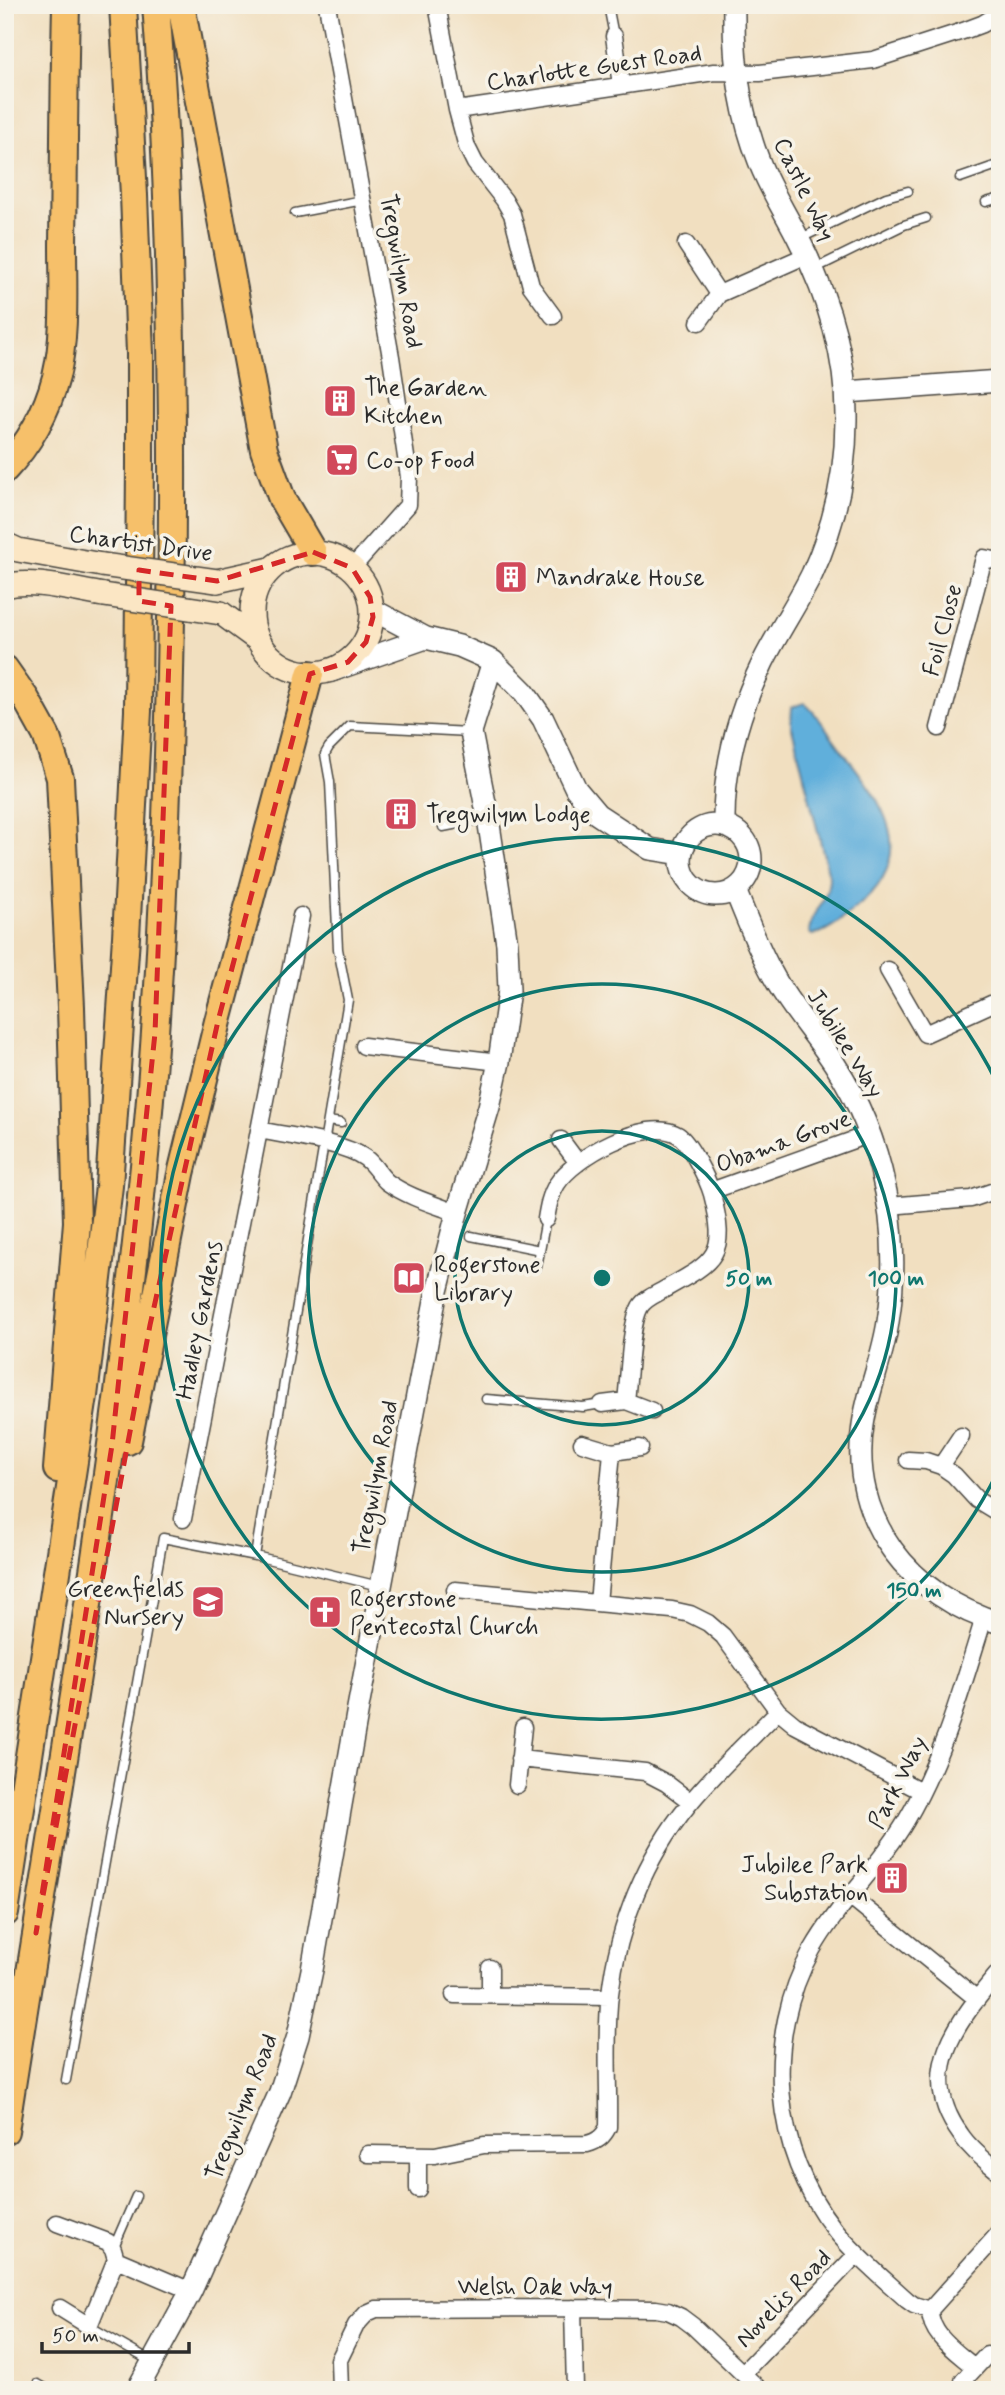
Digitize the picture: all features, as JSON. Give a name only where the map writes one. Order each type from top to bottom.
[{"type":"main road","points":[[5,469],[23,451],[56,376],[61,335],[63,275],[66,5]]},
{"type":"main road","points":[[5,1913],[84,1396],[109,1186],[126,937],[138,711],[140,354],[123,5]]},
{"type":"main road","points":[[5,2131],[112,1445],[141,1196],[155,1034],[169,777],[174,459],[167,166],[156,5]]},
{"type":"main road","points":[[5,586],[14,583],[46,586],[221,613],[258,640],[269,655],[286,668],[320,672],[348,662],[366,642],[373,610],[361,578],[338,558],[313,552],[282,499],[264,450],[181,5]]},
{"type":"main road","name":"Chartist Drive","points":[[5,544],[18,550],[102,565],[217,581],[271,569],[288,558],[313,552]]},
{"type":"main road","points":[[258,640],[252,620],[254,598],[262,579],[271,569]]},
{"type":"main road","points":[[5,669],[46,735],[60,778],[71,1021],[77,1222],[39,1694]]},
{"type":"main road","points":[[36,1933],[181,1174],[218,1021],[320,672]]},
{"type":"street","name":"Tregwilym Road","points":[[327,5],[391,357],[409,486],[408,505],[352,568]]},
{"type":"street","points":[[437,5],[457,110],[467,147],[475,163],[512,214],[531,286],[553,316]]},
{"type":"street","name":"Castle Way","points":[[734,5],[737,72],[748,130],[773,192],[807,254],[833,324],[846,392]]},
{"type":"street","name":"Charlotte Guest Road","points":[[457,110],[714,72],[760,72],[873,60],[982,24],[1000,13]]},
{"type":"street","points":[[614,36],[621,85]]},
{"type":"street","points":[[686,244],[719,294]]},
{"type":"street","points":[[699,322],[719,294],[807,254]]},
{"type":"street","points":[[724,826],[727,772],[742,712],[764,661],[811,575],[830,526],[845,448],[846,392],[1000,381]]},
{"type":"street","name":"Foil Close","points":[[939,728],[984,558],[1000,561]]},
{"type":"street","points":[[373,610],[426,638],[459,646],[494,661],[524,692],[537,710],[576,789],[597,814],[650,849],[681,854]]},
{"type":"street","points":[[320,672],[426,638]]},
{"type":"street","name":"Tregwilym Road","points":[[137,2390],[191,2291],[275,2104],[298,2036],[436,1295],[499,1062],[509,990],[507,956],[500,888],[471,732],[494,661]]},
{"type":"street","points":[[709,826],[724,826],[736,831],[746,841],[751,854],[751,868],[745,880],[735,890],[709,895],[687,880],[682,868],[681,854],[696,831],[709,826]]},
{"type":"street","name":"Jubilee Way","points":[[735,890],[752,934],[774,978],[843,1077],[870,1134],[889,1206],[892,1292],[882,1353],[863,1425],[861,1471],[866,1495],[887,1542],[921,1583],[942,1598],[992,1621]]},
{"type":"street","name":"Hadley Gardens","points":[[183,1519],[301,916]]},
{"type":"street","points":[[888,970],[925,1034],[1000,1000]]},
{"type":"street","points":[[364,1046],[499,1062]]},
{"type":"street","points":[[259,1130],[325,1143],[366,1158],[385,1180],[407,1194],[457,1213]]},
{"type":"street","name":"Obama Grove","points":[[546,1219],[556,1185],[578,1163],[591,1153],[639,1134],[669,1131],[679,1136],[687,1144],[711,1191],[718,1232],[714,1255],[700,1270],[650,1297],[638,1310],[626,1401]]},
{"type":"street","name":"Obama Grove","points":[[711,1191],[870,1134]]},
{"type":"street","points":[[561,1140],[578,1163]]},
{"type":"street","points":[[889,1206],[971,1199],[1000,1189]]},
{"type":"street","points":[[602,1405],[626,1401],[652,1410]]},
{"type":"street","points":[[941,1466],[961,1436]]},
{"type":"street","points":[[582,1443],[612,1452],[640,1448]]},
{"type":"street","points":[[598,1603],[612,1452]]},
{"type":"street","points":[[908,1460],[926,1461],[941,1466],[954,1475],[977,1500],[1000,1514]]},
{"type":"street","points":[[455,1590],[672,1610],[690,1614],[708,1623],[723,1636],[778,1711],[812,1735],[921,1791]]},
{"type":"street","name":"Park Way","points":[[930,2310],[907,2300],[857,2254],[822,2212],[801,2173],[787,2133],[780,2089],[783,2039],[795,1988],[813,1950],[890,1846],[921,1791],[992,1621]]},
{"type":"street","points":[[368,2154],[447,2154],[484,2145],[587,2144],[604,2136],[608,2127],[610,1997],[620,1941],[639,1884],[663,1840],[691,1802],[778,1711]]},
{"type":"street","points":[[517,1785],[523,1727]]},
{"type":"street","points":[[519,1759],[645,1772],[666,1783],[691,1802]]},
{"type":"street","points":[[851,1898],[976,1999]]},
{"type":"street","points":[[490,1968],[490,1996]]},
{"type":"street","points":[[1000,1971],[976,1999],[950,2038],[945,2053],[942,2086],[951,2119],[959,2134],[1000,2173]]},
{"type":"street","points":[[454,1995],[610,1997]]},
{"type":"street","points":[[418,2155],[418,2189]]},
{"type":"street","points":[[57,2223],[108,2242],[115,2254],[191,2291]]},
{"type":"street","points":[[975,2368],[938,2334],[930,2319],[930,2310],[1000,2232]]},
{"type":"street","points":[[60,2308],[89,2326],[115,2254]]},
{"type":"street","name":"Novelis Road","points":[[743,2373],[857,2254]]},
{"type":"street","points":[[573,2308],[575,2390]]},
{"type":"street","name":"Welsh Oak Way","points":[[340,2390],[339,2360],[356,2325],[367,2313],[376,2309],[573,2308],[668,2311],[693,2326],[760,2390]]},
{"type":"street","points":[[962,2381],[987,2354]]},
{"type":"lane","points":[[608,5],[614,36]]},
{"type":"lane","points":[[960,178],[1000,164]]},
{"type":"lane","points":[[807,254],[886,197],[908,191]]},
{"type":"lane","points":[[986,202],[1000,198]]},
{"type":"lane","points":[[295,213],[363,200]]},
{"type":"lane","points":[[807,254],[926,218]]},
{"type":"lane","points":[[256,1556],[348,1000],[338,948],[330,782],[325,754],[328,747],[350,726],[471,732]]},
{"type":"lane","points":[[443,827],[488,818]]},
{"type":"lane","points":[[328,1121],[341,1123]]},
{"type":"lane","points":[[537,1267],[546,1219]]},
{"type":"lane","points":[[471,1236],[540,1250]]},
{"type":"lane","points":[[486,1399],[583,1407],[602,1405]]},
{"type":"lane","points":[[66,2080],[163,1538],[256,1556],[382,1587]]},
{"type":"lane","points":[[115,2254],[136,2196]]},
{"type":"lane","points":[[89,2326],[152,2363]]},
{"type":"lane","points":[[38,2384],[49,2390]]},
{"type":"highlighted area","points":[[313,552],[352,568],[370,597],[373,617],[366,642],[348,662],[310,674],[218,1021],[150,1325],[36,1933],[112,1445],[155,1033],[171,606],[139,601],[139,570],[217,581]]},
{"type":"water","points":[[804,703],[870,788],[889,827],[891,847],[888,867],[877,887],[836,924],[812,935],[809,933],[810,926],[826,893],[829,876],[791,724],[792,707]]},
{"type":"place","name":"The Garden Kitchen","points":[[340,401]]},
{"type":"place","name":"Co-op Food","points":[[342,460]]},
{"type":"place","name":"Mandrake House","points":[[511,577]]},
{"type":"place","name":"Tregwilym Lodge","points":[[401,814]]},
{"type":"place","name":"Rogerstone Library","points":[[409,1278]]},
{"type":"place","name":"Greenfields Nursery","points":[[208,1602]]},
{"type":"place","name":"Rogerstone Pentecostal Church","points":[[325,1612]]},
{"type":"place","name":"Jubilee Park Substation","points":[[892,1878]]}]
